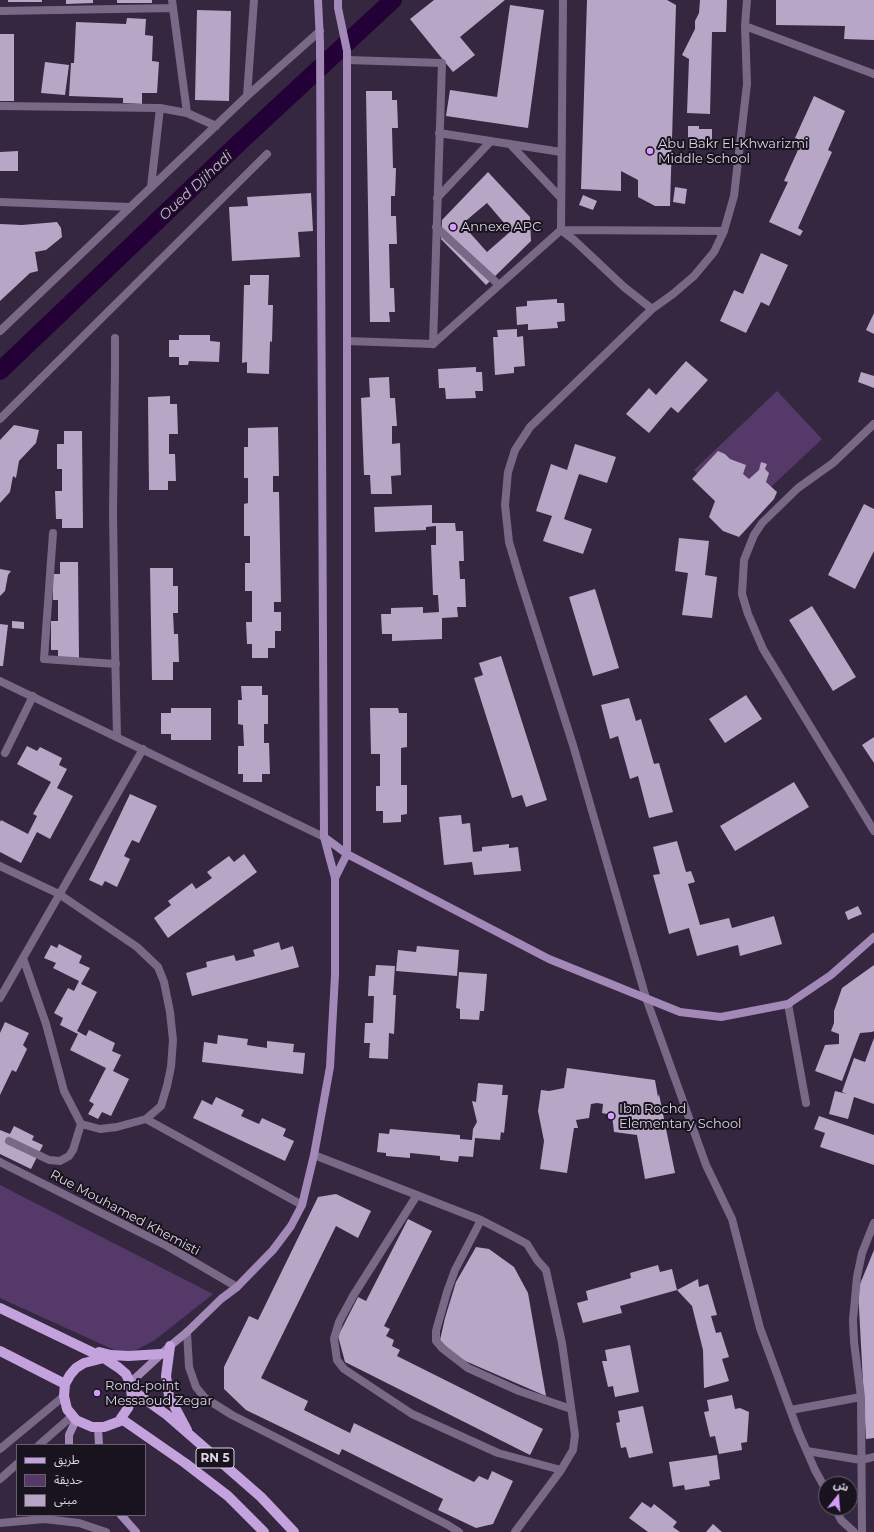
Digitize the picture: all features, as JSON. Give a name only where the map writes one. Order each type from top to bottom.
[{"type":"main road","points":[[131,1387],[161,1354],[187,1332],[221,1299],[237,1287],[273,1250],[291,1226],[302,1206],[314,1155],[330,1066],[335,976],[335,878],[324,837],[320,31],[318,0]]},
{"type":"main road","points":[[335,878],[347,854],[347,51],[338,4]]},
{"type":"main road","points":[[324,837],[347,854],[549,958],[680,1012],[721,1017],[788,1004],[831,975],[874,937]]},
{"type":"main road","points":[[0,1308],[104,1358],[126,1374],[131,1387],[130,1403],[125,1414],[121,1418],[123,1420],[98,1428],[86,1426],[74,1418],[67,1409],[64,1396],[65,1384],[76,1368],[84,1363],[104,1358]]},
{"type":"main road","points":[[72,1343],[111,1355],[128,1356],[161,1354]]},
{"type":"main road","points":[[170,1346],[166,1376],[169,1396],[190,1435]]},
{"type":"main road","points":[[0,1351],[65,1384]]},
{"type":"main road","name":"RN 5","points":[[131,1387],[190,1435],[261,1497],[294,1532]]},
{"type":"main road","points":[[69,1444],[69,1435],[74,1418]]},
{"type":"main road","name":"RN 5","points":[[123,1420],[185,1463],[228,1496],[264,1532]]},
{"type":"main road","points":[[98,1428],[99,1444]]},
{"type":"main road","points":[[122,1516],[136,1532]]},
{"type":"street","points":[[247,96],[254,0]]},
{"type":"street","points":[[561,230],[563,0]]},
{"type":"street","points":[[746,0],[746,84],[734,196],[724,231],[714,252],[694,276],[652,309],[530,427],[515,450],[508,472],[506,505],[509,542],[573,745],[646,998],[706,1165],[732,1220],[760,1328],[807,1451],[819,1476]]},
{"type":"street","points":[[0,12],[172,4],[187,113]]},
{"type":"street","points":[[745,26],[874,74]]},
{"type":"street","points":[[0,331],[247,96],[320,31]]},
{"type":"street","points":[[347,60],[442,63],[433,344]]},
{"type":"street","points":[[0,106],[160,108],[187,113],[216,126]]},
{"type":"street","points":[[151,188],[160,108]]},
{"type":"street","points":[[439,132],[561,152]]},
{"type":"street","points":[[437,198],[491,141]]},
{"type":"street","points":[[510,144],[561,198]]},
{"type":"street","points":[[0,419],[267,154]]},
{"type":"street","points":[[0,202],[130,207]]},
{"type":"street","points":[[436,226],[499,285]]},
{"type":"street","points":[[347,341],[433,344],[561,230],[724,231]]},
{"type":"street","points":[[561,230],[574,240],[624,287],[652,309]]},
{"type":"street","points":[[115,338],[113,512],[117,737]]},
{"type":"street","points":[[874,424],[833,463],[798,488],[762,523],[754,535],[746,554],[742,594],[748,614],[763,649],[874,831]]},
{"type":"street","points":[[53,533],[44,659],[116,664]]},
{"type":"street","points":[[0,681],[324,837]]},
{"type":"street","points":[[4,753],[32,696]]},
{"type":"street","points":[[0,998],[143,749]]},
{"type":"street","points":[[0,866],[59,894],[137,947],[158,967],[164,982],[170,1012],[173,1040],[171,1067],[161,1106],[146,1119],[117,1127],[100,1129],[82,1124],[64,1091],[46,1024],[23,958]]},
{"type":"street","points":[[788,1004],[806,1103]]},
{"type":"street","points":[[146,1119],[302,1206]]},
{"type":"street","points":[[9,1141],[49,1160],[60,1161],[69,1156],[73,1150],[82,1124]]},
{"type":"street","points":[[314,1155],[481,1220],[527,1244],[537,1260],[546,1270],[562,1342],[574,1435],[574,1450],[515,1532]]},
{"type":"street","name":"Rue Mouhamed Khemisti","points":[[0,1162],[167,1246],[237,1287]]},
{"type":"street","points":[[417,1195],[353,1296],[339,1322],[334,1339],[337,1360],[344,1369],[412,1414],[498,1453],[561,1470]]},
{"type":"street","points":[[481,1220],[455,1270],[447,1292],[436,1332],[436,1341],[442,1348],[468,1368],[519,1391],[571,1410]]},
{"type":"street","points":[[862,1532],[862,1398],[854,1342],[853,1313],[857,1277],[862,1253],[874,1223]]},
{"type":"street","points":[[187,1332],[189,1367],[196,1387],[205,1398],[232,1415],[435,1518],[459,1532]]},
{"type":"street","points":[[0,1449],[64,1396]]},
{"type":"street","points":[[791,1410],[862,1398]]},
{"type":"street","points":[[40,1444],[74,1418]]},
{"type":"street","points":[[807,1451],[861,1460],[874,1457]]},
{"type":"street","points":[[0,1479],[16,1465]]},
{"type":"street","points":[[839,1516],[841,1520],[854,1532]]},
{"type":"street","points":[[0,1523],[44,1519],[62,1520],[79,1523],[106,1532]]},
{"type":"green space","points":[[777,391],[822,439],[739,517],[694,470]]},
{"type":"green space","points":[[0,1185],[213,1294],[155,1340],[136,1350],[121,1353],[0,1298]]},
{"type":"building","points":[[8,0],[42,0],[42,2],[8,2]]},
{"type":"building","points":[[66,0],[93,0],[93,3],[66,4]]},
{"type":"building","points":[[117,0],[152,0],[152,3],[117,3]]},
{"type":"building","points":[[434,0],[505,0],[460,37],[475,55],[453,72],[410,19]]},
{"type":"building","points":[[587,0],[667,0],[676,5],[670,206],[655,206],[638,197],[638,180],[621,171],[621,191],[581,189]]},
{"type":"building","points":[[700,0],[727,0],[726,32],[712,32],[710,114],[687,113],[689,59],[682,55],[695,29],[695,21],[699,13]]},
{"type":"building","points":[[776,0],[874,0],[874,40],[844,39],[845,26],[776,25]]},
{"type":"building","points":[[510,5],[544,10],[528,128],[446,116],[450,90],[497,97]]},
{"type":"building","points":[[197,10],[231,11],[229,101],[195,100]]},
{"type":"building","points":[[127,18],[146,19],[145,35],[153,36],[152,61],[159,62],[157,93],[142,93],[142,104],[123,103],[123,98],[69,96],[71,63],[74,63],[76,22],[126,24]]},
{"type":"building","points":[[0,34],[14,34],[14,101],[0,101]]},
{"type":"building","points":[[45,62],[69,65],[65,95],[41,93]]},
{"type":"building","points":[[366,91],[392,91],[392,100],[397,100],[398,128],[392,128],[393,168],[396,168],[395,196],[391,196],[391,216],[396,216],[397,244],[389,244],[390,288],[394,288],[395,312],[389,312],[390,322],[370,322]]},
{"type":"building","points":[[814,96],[845,111],[828,150],[832,152],[798,228],[803,231],[800,236],[769,222],[788,182],[784,181],[802,141],[795,138]]},
{"type":"building","points":[[688,126],[699,126],[699,129],[712,129],[712,143],[688,143]]},
{"type":"building","points":[[18,151],[18,171],[0,171],[0,152]]},
{"type":"building","name":"Annexe APC","points":[[488,172],[530,217],[531,241],[486,285],[441,239],[442,220]],"holes":[[[487,203],[511,231],[487,252],[462,224]]]},
{"type":"building","points":[[675,187],[687,189],[685,204],[673,202]]},
{"type":"building","points":[[311,193],[313,231],[298,232],[300,257],[232,261],[229,207],[248,206],[247,197]]},
{"type":"building","points":[[583,195],[597,201],[593,210],[579,205]]},
{"type":"building","points":[[57,222],[61,228],[62,237],[46,250],[35,252],[38,271],[30,273],[0,301],[0,224],[22,225]]},
{"type":"building","points":[[761,253],[788,265],[769,306],[761,302],[746,333],[720,321],[734,290],[743,294]]},
{"type":"building","points":[[250,275],[269,275],[268,305],[273,305],[269,374],[247,373],[247,362],[242,363],[244,285],[250,285]]},
{"type":"building","points":[[557,299],[557,303],[564,303],[565,321],[557,322],[558,328],[528,330],[528,324],[517,325],[516,307],[527,306],[527,301]]},
{"type":"building","points":[[874,313],[874,334],[866,330]]},
{"type":"building","points":[[517,329],[517,337],[523,336],[525,366],[514,367],[514,373],[495,375],[493,337],[498,337],[497,330]]},
{"type":"building","points":[[179,335],[210,335],[210,341],[220,342],[219,362],[189,361],[188,365],[179,365],[179,357],[169,357],[169,340],[179,340]]},
{"type":"building","points":[[686,361],[708,380],[678,413],[671,407],[649,433],[626,414],[649,388],[656,395]]},
{"type":"building","points":[[476,367],[476,372],[482,372],[483,391],[475,391],[476,398],[446,399],[445,388],[439,388],[438,369]]},
{"type":"building","points":[[861,372],[874,376],[874,388],[858,382]]},
{"type":"building","points":[[389,377],[390,398],[395,398],[397,426],[392,426],[392,444],[400,443],[401,475],[391,476],[392,494],[371,494],[370,475],[364,475],[361,398],[370,397],[369,378]]},
{"type":"building","points":[[170,396],[170,404],[177,404],[178,434],[169,434],[169,454],[175,454],[176,481],[168,481],[168,490],[149,490],[148,397]]},
{"type":"building","points":[[14,425],[39,430],[36,443],[19,461],[16,478],[13,476],[10,492],[0,503],[0,440]]},
{"type":"building","points":[[278,427],[279,476],[273,476],[273,492],[279,492],[281,602],[274,602],[274,612],[281,612],[281,631],[275,631],[275,648],[268,648],[268,658],[252,658],[252,644],[247,644],[246,622],[252,622],[252,591],[245,591],[245,563],[250,563],[250,536],[244,536],[244,504],[248,503],[248,478],[244,478],[244,447],[248,447],[248,428]]},
{"type":"building","points":[[64,431],[82,431],[83,528],[62,528],[62,519],[56,519],[55,491],[62,491],[62,469],[57,469],[57,444],[64,444]]},
{"type":"building","points":[[575,444],[616,457],[607,483],[579,474],[564,519],[592,529],[583,554],[543,541],[552,516],[536,511],[551,464],[567,470]]},
{"type":"building","points":[[718,451],[725,454],[730,459],[746,465],[743,474],[749,479],[759,470],[761,462],[767,464],[765,469],[769,473],[766,482],[777,492],[774,499],[739,537],[723,531],[709,517],[715,501],[692,479]]},
{"type":"building","points":[[864,504],[874,509],[874,551],[855,589],[828,575]]},
{"type":"building","points":[[432,505],[432,523],[455,523],[456,531],[463,531],[464,561],[459,561],[460,579],[465,579],[466,607],[457,607],[458,617],[442,618],[442,639],[392,641],[392,634],[382,634],[381,614],[391,614],[391,608],[423,607],[423,613],[439,612],[438,595],[433,595],[431,545],[436,545],[436,526],[426,527],[426,530],[375,532],[374,507]]},
{"type":"building","points":[[679,538],[709,541],[705,575],[717,577],[712,618],[682,615],[688,573],[675,571]]},
{"type":"building","points":[[60,562],[78,562],[79,658],[58,658],[58,650],[51,650],[51,621],[58,621],[58,600],[53,600],[53,574],[60,574]]},
{"type":"building","points":[[150,568],[173,568],[173,586],[178,586],[178,613],[173,613],[174,634],[178,634],[179,662],[173,662],[173,680],[152,680]]},
{"type":"building","points":[[0,569],[11,571],[8,575],[5,591],[0,596]]},
{"type":"building","points":[[595,589],[619,668],[593,676],[569,597]]},
{"type":"building","points":[[812,606],[856,677],[833,691],[789,620]]},
{"type":"building","points":[[12,621],[24,622],[24,629],[12,628]]},
{"type":"building","points":[[0,624],[8,625],[3,666],[0,666]]},
{"type":"building","points":[[501,656],[547,800],[526,807],[522,795],[512,798],[474,678],[483,675],[479,663]]},
{"type":"building","points":[[241,686],[262,686],[262,695],[268,695],[268,724],[264,724],[264,743],[269,743],[270,774],[262,774],[262,782],[243,782],[243,774],[238,774],[238,746],[244,746],[243,725],[238,724],[238,700],[242,700]]},
{"type":"building","points":[[746,695],[762,719],[725,743],[709,719]]},
{"type":"building","points":[[629,698],[636,721],[641,719],[654,764],[659,763],[673,812],[649,818],[638,776],[630,779],[618,736],[610,739],[601,705]]},
{"type":"building","points":[[171,708],[211,708],[211,740],[171,740],[171,734],[161,734],[161,713],[171,713]]},
{"type":"building","points":[[370,708],[398,708],[399,713],[407,713],[407,747],[401,748],[401,785],[407,785],[407,814],[401,815],[401,822],[383,823],[383,811],[376,811],[376,786],[380,786],[380,754],[371,754]]},
{"type":"building","points":[[874,737],[874,763],[862,745]]},
{"type":"building","points":[[27,746],[37,751],[40,747],[62,758],[59,765],[67,769],[57,788],[73,796],[50,839],[37,832],[21,863],[0,852],[0,822],[1,820],[28,834],[37,816],[33,814],[51,782],[17,764]]},
{"type":"building","points":[[794,782],[809,807],[735,851],[720,826]]},
{"type":"building","points":[[130,794],[157,806],[139,843],[132,840],[124,856],[130,859],[117,887],[105,881],[102,886],[89,880]]},
{"type":"building","points":[[461,815],[462,824],[470,823],[473,852],[482,851],[482,847],[509,844],[509,848],[518,847],[521,871],[474,875],[472,862],[444,865],[439,817]]},
{"type":"building","points":[[677,841],[686,872],[691,871],[695,882],[688,884],[700,925],[729,918],[732,928],[774,916],[782,944],[740,956],[738,945],[697,956],[689,928],[669,934],[653,875],[660,874],[653,847]]},
{"type":"building","points":[[244,854],[257,872],[168,938],[154,918],[171,905],[168,901],[192,883],[196,889],[212,878],[207,872],[229,856],[234,862]]},
{"type":"building","points":[[858,906],[862,914],[848,920],[845,912]]},
{"type":"building","points":[[279,942],[281,950],[293,946],[299,967],[192,996],[186,973],[207,967],[206,962],[234,955],[236,961],[255,956],[253,950]]},
{"type":"building","points":[[59,944],[82,956],[79,963],[90,968],[81,984],[97,992],[77,1031],[86,1036],[89,1030],[115,1043],[112,1051],[121,1055],[113,1071],[129,1079],[111,1116],[102,1112],[98,1119],[88,1114],[94,1104],[89,1101],[106,1068],[70,1050],[78,1034],[60,1025],[63,1018],[54,1013],[68,988],[74,991],[79,981],[53,968],[56,963],[44,958],[51,945],[57,948]]},
{"type":"building","points":[[417,946],[459,950],[457,976],[396,971],[398,950],[416,952]]},
{"type":"building","points":[[376,965],[395,966],[393,995],[396,995],[394,1034],[389,1033],[388,1059],[369,1058],[370,1043],[364,1043],[365,1023],[373,1023],[374,996],[368,996],[369,976],[375,976]]},
{"type":"building","points":[[874,965],[874,1031],[860,1033],[842,1081],[815,1071],[825,1045],[839,1044],[839,1034],[831,1031],[834,1023],[834,1011],[842,988]]},
{"type":"building","points":[[459,972],[487,974],[484,1011],[480,1011],[479,1020],[460,1019],[460,1009],[456,1008]]},
{"type":"building","points":[[5,1022],[29,1033],[23,1045],[27,1049],[16,1072],[12,1070],[0,1095],[0,1033]]},
{"type":"building","points":[[218,1035],[248,1039],[247,1045],[267,1048],[267,1041],[294,1044],[293,1052],[305,1053],[303,1074],[202,1062],[204,1042],[217,1044]]},
{"type":"building","points":[[874,1038],[874,1104],[854,1097],[848,1119],[829,1114],[835,1091],[847,1094],[842,1092],[854,1058],[865,1062]]},
{"type":"building","points":[[567,1068],[655,1080],[675,1173],[645,1179],[637,1135],[614,1132],[612,1115],[602,1113],[603,1104],[597,1103],[591,1104],[589,1118],[576,1120],[578,1128],[574,1128],[567,1173],[540,1169],[544,1141],[538,1111],[541,1090],[549,1091],[564,1088]]},
{"type":"building","points":[[478,1083],[503,1085],[502,1095],[508,1095],[504,1133],[501,1132],[500,1140],[475,1138],[473,1157],[459,1156],[458,1162],[440,1160],[440,1156],[410,1153],[410,1158],[386,1156],[386,1153],[377,1152],[379,1133],[389,1134],[390,1129],[460,1135],[460,1139],[472,1140],[473,1129],[477,1122],[472,1101],[476,1102]]},
{"type":"building","points":[[216,1097],[244,1110],[241,1116],[259,1124],[262,1118],[286,1129],[283,1136],[294,1141],[285,1161],[193,1118],[202,1100],[212,1105]]},
{"type":"building","points":[[819,1116],[874,1135],[874,1165],[820,1147],[825,1133],[814,1129]]},
{"type":"building","points":[[14,1126],[34,1136],[32,1140],[43,1145],[31,1169],[0,1154],[0,1130],[10,1134]]},
{"type":"building","points":[[336,1194],[371,1211],[358,1238],[336,1226],[261,1378],[308,1401],[304,1410],[350,1433],[354,1423],[474,1482],[479,1476],[488,1480],[492,1471],[513,1481],[493,1524],[476,1528],[438,1510],[443,1499],[342,1449],[339,1455],[246,1410],[224,1389],[224,1367],[249,1316],[258,1320],[318,1197]]},
{"type":"building","points":[[408,1219],[432,1231],[384,1326],[390,1329],[386,1336],[394,1340],[392,1346],[400,1350],[397,1356],[543,1429],[530,1455],[345,1362],[338,1336],[358,1297],[366,1301]]},
{"type":"building","points":[[476,1247],[489,1249],[514,1267],[528,1293],[546,1396],[456,1357],[440,1340],[456,1282]]},
{"type":"building","points":[[874,1250],[874,1438],[866,1439],[858,1289]]},
{"type":"building","points":[[658,1265],[660,1272],[672,1269],[677,1290],[620,1306],[622,1313],[583,1323],[577,1303],[588,1300],[586,1291],[631,1278],[630,1273]]},
{"type":"building","points":[[698,1279],[699,1287],[708,1284],[717,1315],[711,1316],[716,1333],[721,1332],[729,1357],[722,1359],[729,1381],[704,1388],[703,1350],[692,1306],[677,1290]]},
{"type":"building","points":[[630,1345],[639,1392],[615,1397],[613,1386],[608,1387],[602,1361],[607,1361],[605,1350]]},
{"type":"building","points":[[732,1395],[735,1409],[740,1408],[749,1412],[747,1442],[741,1443],[742,1450],[719,1454],[715,1436],[710,1437],[704,1412],[709,1411],[707,1400]]},
{"type":"building","points":[[643,1406],[653,1453],[629,1458],[626,1447],[621,1448],[616,1423],[620,1422],[618,1411]]},
{"type":"building","points":[[717,1455],[720,1479],[709,1481],[710,1486],[685,1490],[684,1485],[673,1487],[669,1462]]},
{"type":"building","points":[[642,1502],[651,1508],[654,1504],[677,1522],[673,1527],[680,1532],[648,1532],[629,1518]]},
{"type":"building","points":[[713,1524],[722,1532],[706,1532]]},
{"type":"waterway","name":"Oued Djihadi","points":[[0,371],[241,141],[393,0]]},
{"type":"place","name":"Abu Bakr El-Khwarizmi Middle School","points":[[650,151]]},
{"type":"place","name":"Annexe APC","points":[[453,227]]},
{"type":"place","name":"Ibn Rochd Elementary School","points":[[611,1116]]},
{"type":"place","name":"Rond-point Messaoud Zegar","points":[[97,1393]]}]
